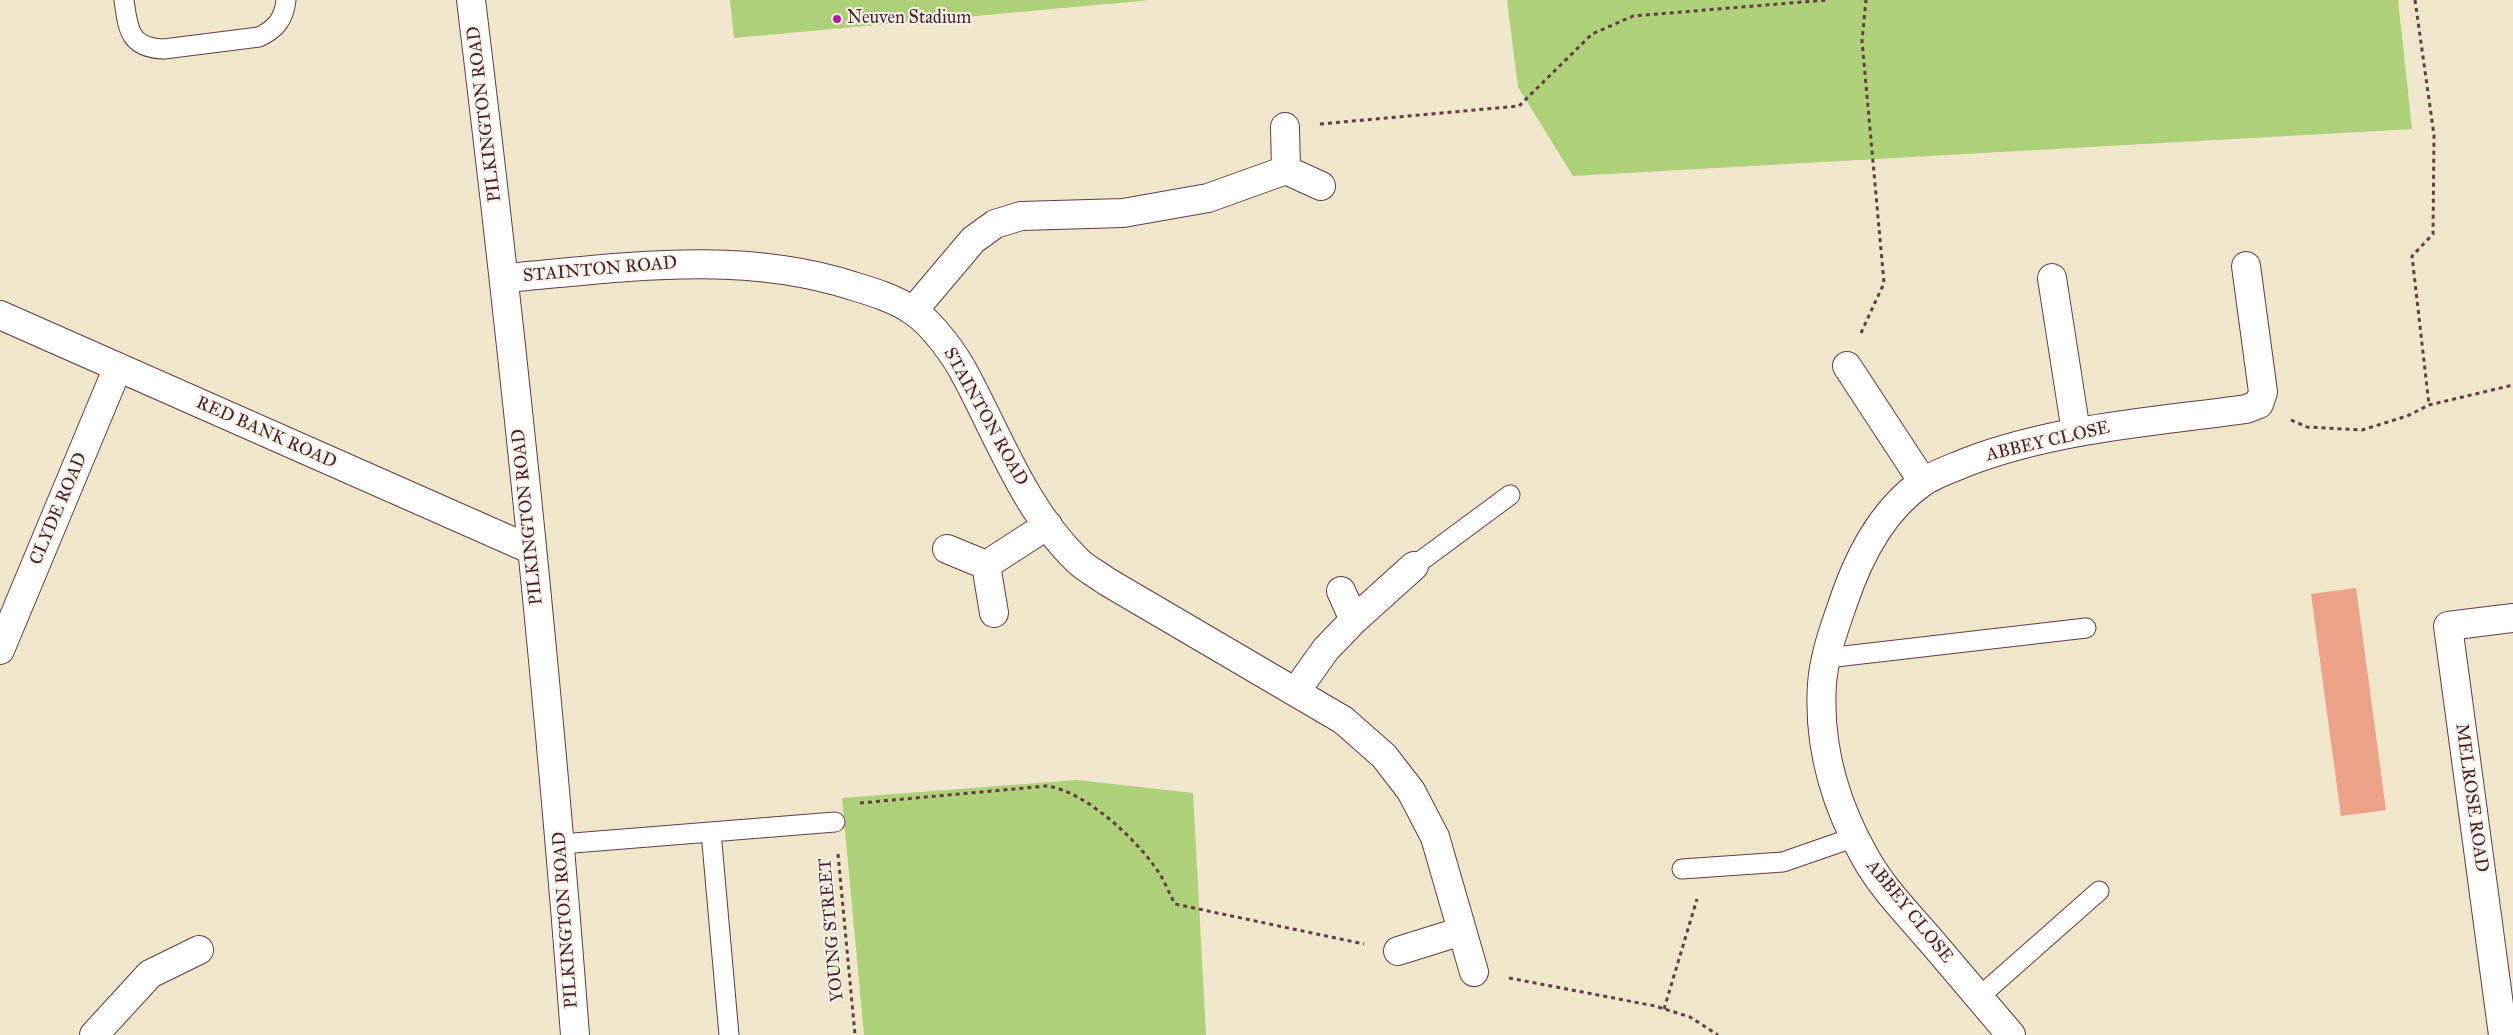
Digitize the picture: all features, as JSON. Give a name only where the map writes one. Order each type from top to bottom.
[{"type":"street","name":"PILKINGTON ROAD","points":[[471,0],[505,278],[561,844],[575,1035]]},
{"type":"street","points":[[1285,127],[1286,170]]},
{"type":"street","points":[[913,311],[973,240],[995,224],[1021,216],[1123,213],[1208,198],[1286,170],[1321,186]]},
{"type":"street","name":"STAINTON ROAD","points":[[505,278],[679,263],[753,265],[830,278],[873,292],[913,311],[943,341],[966,374],[1033,506],[1079,562],[1106,581],[1344,720],[1384,756],[1412,792],[1436,837],[1474,972]]},
{"type":"street","points":[[2246,266],[2263,392],[2259,404]]},
{"type":"street","points":[[2052,278],[2076,432]]},
{"type":"street","name":"RED BANK ROAD","points":[[0,315],[532,550]]},
{"type":"street","points":[[1846,366],[1923,482]]},
{"type":"street","name":"CLYDE ROAD","points":[[0,650],[118,367]]},
{"type":"street","name":"ABBEY CLOSE","points":[[2012,1035],[1894,897],[1866,859],[1839,802],[1821,730],[1822,682],[1831,636],[1846,593],[1872,536],[1894,508],[1923,482],[1996,451],[2076,432],[2246,410],[2259,404]]},
{"type":"street","points":[[986,565],[1048,525]]},
{"type":"street","points":[[947,549],[986,565]]},
{"type":"street","points":[[986,565],[994,613]]},
{"type":"street","points":[[1296,691],[1326,649],[1354,620],[1414,566]]},
{"type":"street","points":[[1342,590],[1354,620]]},
{"type":"street","name":"MELROSE ROAD","points":[[2503,1035],[2448,626],[2513,618]]},
{"type":"street","points":[[1398,951],[1462,931]]},
{"type":"street","points":[[94,1035],[136,986],[150,974],[199,950]]},
{"type":"lane","points":[[124,0],[130,34],[138,43],[151,48],[164,48],[259,37],[271,31],[280,22],[286,0]]},
{"type":"lane","points":[[1414,566],[1510,495]]},
{"type":"lane","points":[[1827,658],[2086,628]]},
{"type":"lane","points":[[561,844],[835,822]]},
{"type":"lane","points":[[711,832],[729,1035]]},
{"type":"lane","points":[[1682,869],[1783,862],[1855,837]]},
{"type":"lane","points":[[1979,997],[2099,891]]},
{"type":"path","points":[[1285,127],[1519,106],[1592,34],[1633,16],[1828,0]]},
{"type":"path","points":[[1846,366],[1884,283],[1862,41],[1866,0]]},
{"type":"path","points":[[2415,0],[2434,135],[2433,234],[2412,256],[2429,405]]},
{"type":"path","points":[[2259,404],[2307,428],[2362,430],[2407,416],[2429,405],[2513,385]]},
{"type":"path","points":[[835,822],[835,805],[1047,786],[1060,788],[1098,811],[1136,843],[1160,875],[1175,904],[1398,951]]},
{"type":"path","name":"YOUNG STREET","points":[[835,822],[855,1035]]},
{"type":"path","points":[[1664,1009],[1707,867]]},
{"type":"path","points":[[1474,972],[1664,1009],[1690,1017],[1718,1035]]},
{"type":"green space","name":"Neuven Stadium","points":[[730,0],[1151,0],[734,38]]},
{"type":"green space","points":[[1507,0],[2398,0],[2412,129],[1573,176],[1518,87]]},
{"type":"green space","points":[[1077,780],[1193,793],[1206,1035],[864,1035],[842,798]]},
{"type":"building","points":[[2356,588],[2386,810],[2341,816],[2311,594]]},
{"type":"place","name":"Neuven Stadium","points":[[837,19]]}]
